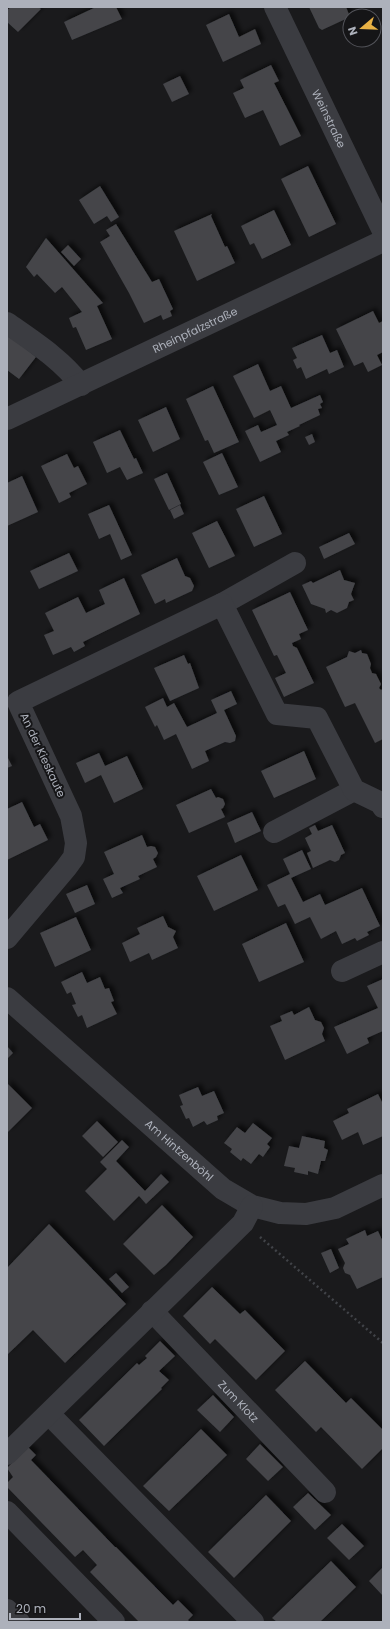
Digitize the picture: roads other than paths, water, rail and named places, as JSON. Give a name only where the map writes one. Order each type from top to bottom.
[{"type":"street","name":"Weinstraße","points":[[275,7],[383,231]]},
{"type":"street","name":"Rheinpfalzstraße","points":[[7,419],[383,242]]},
{"type":"street","points":[[7,323],[60,360],[81,384]]},
{"type":"street","name":"An der Kieskaute","points":[[7,938],[74,857],[76,843],[71,816],[18,702],[222,604],[295,564]]},
{"type":"street","points":[[222,604],[277,714],[317,718],[354,790],[381,802],[383,807]]},
{"type":"street","points":[[274,832],[354,790]]},
{"type":"street","points":[[342,971],[383,952]]},
{"type":"street","name":"Am Hintzenböhl","points":[[7,998],[223,1189],[248,1214],[306,1214],[335,1208],[383,1186]]},
{"type":"street","points":[[7,1454],[49,1414],[248,1214]]},
{"type":"street","name":"Zum Klotz","points":[[152,1311],[324,1492]]},
{"type":"street","points":[[49,1414],[253,1622]]},
{"type":"street","points":[[7,1512],[114,1622]]},
{"type":"street","points":[[7,1610],[18,1622]]}]
